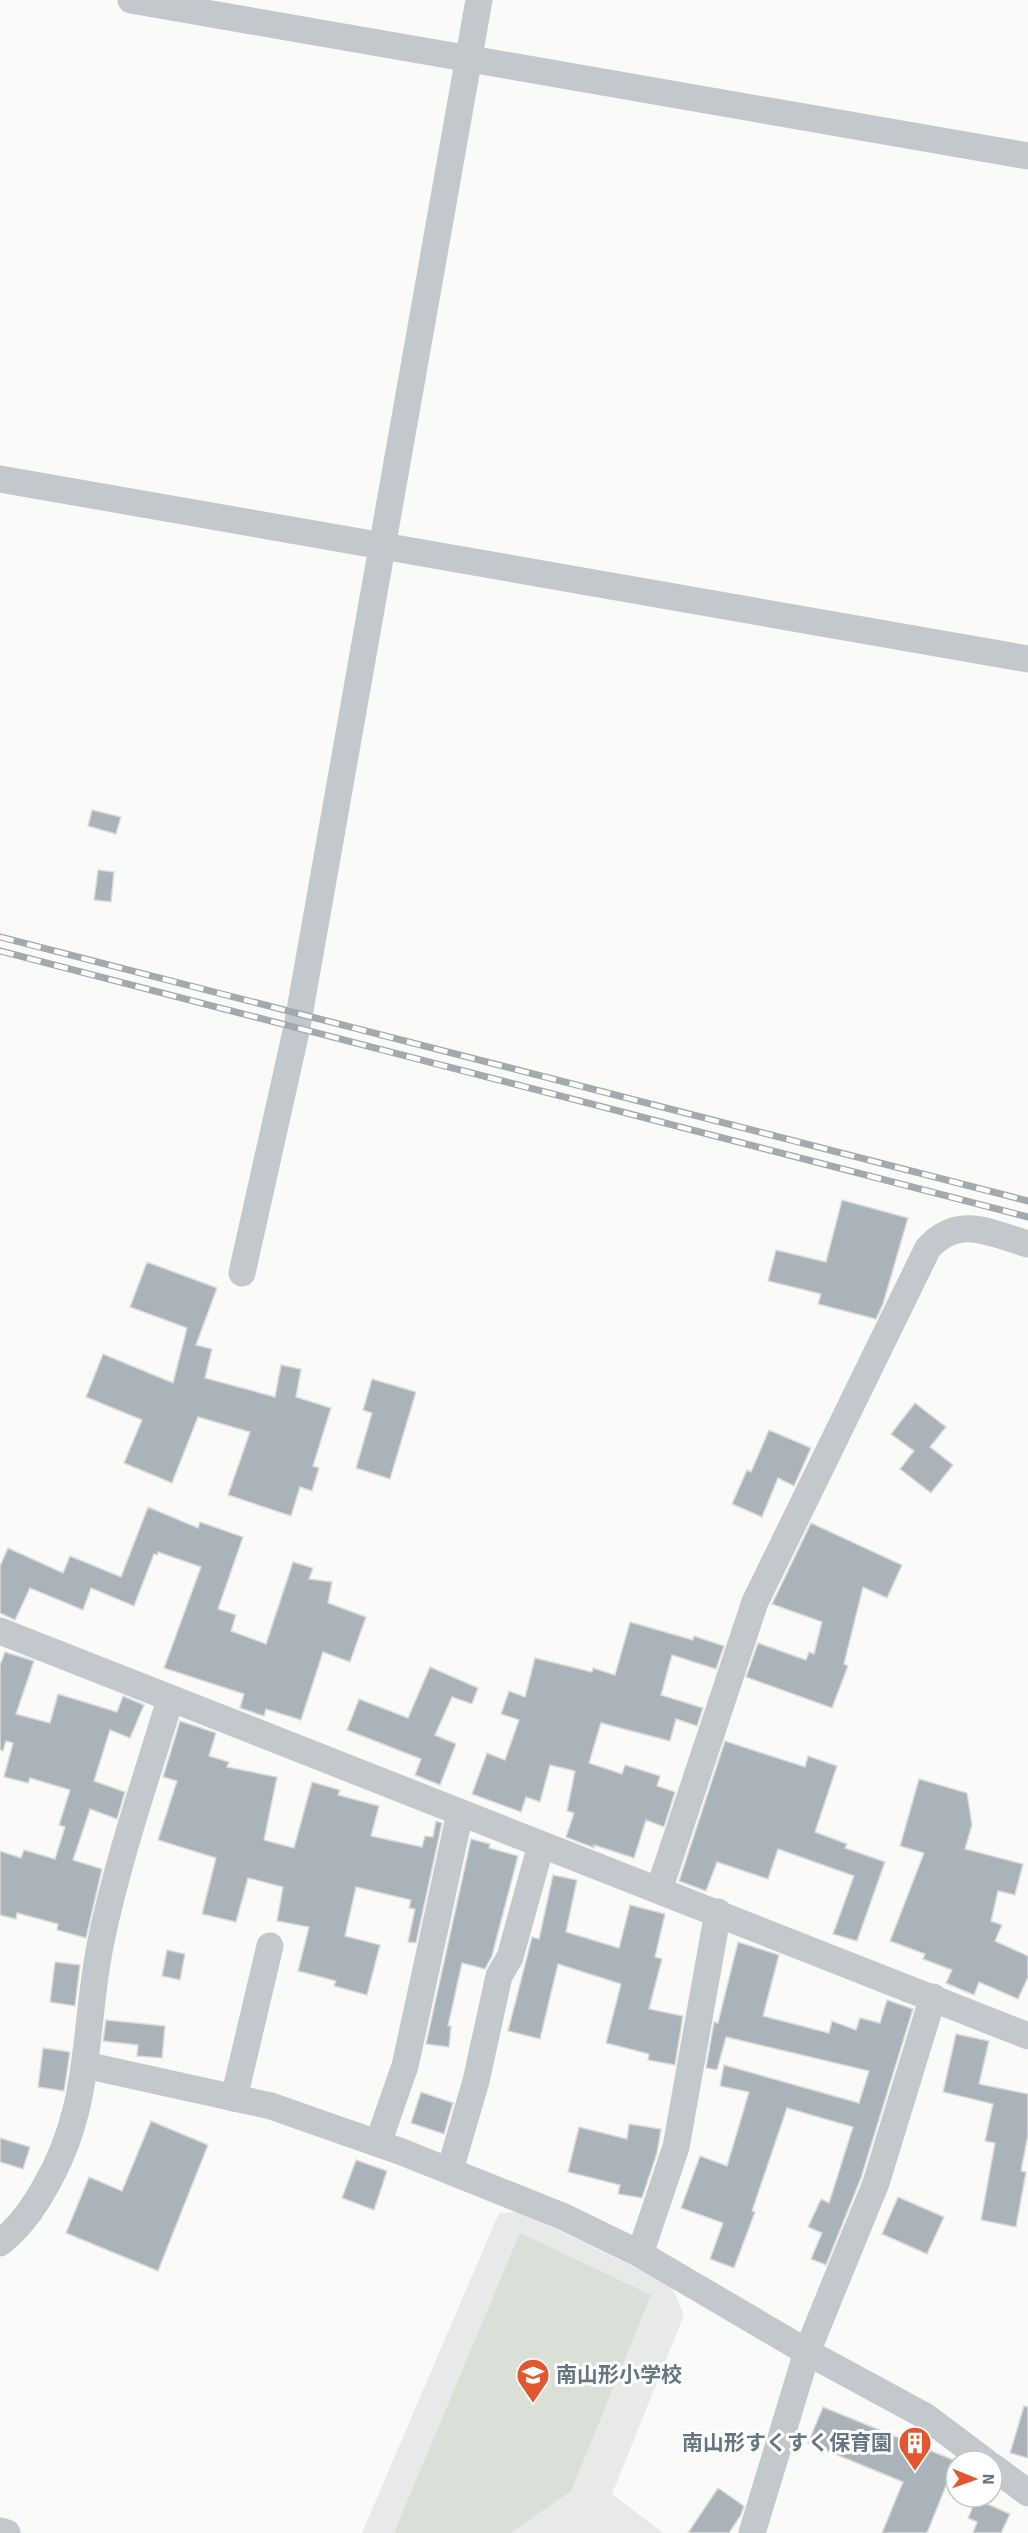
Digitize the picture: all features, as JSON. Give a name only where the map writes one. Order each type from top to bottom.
[{"type":"street","points":[[131,0],[1028,156]]},
{"type":"street","points":[[242,1273],[297,1027],[479,0]]},
{"type":"street","points":[[0,479],[1028,659]]},
{"type":"street","points":[[659,1890],[754,1602],[928,1248],[940,1236],[953,1229],[970,1227],[1028,1244]]},
{"type":"street","points":[[0,1631],[170,1700],[718,1912],[1028,2036]]},
{"type":"street","points":[[0,2243],[17,2230],[57,2166],[72,2130],[85,2065],[100,1943],[113,1888],[170,1700]]},
{"type":"street","points":[[378,2144],[405,2066],[460,1813]]},
{"type":"street","points":[[450,2170],[476,2081],[500,1976],[510,1957],[541,1845]]},
{"type":"street","points":[[640,2254],[676,2147],[718,1912]]},
{"type":"street","points":[[234,2098],[270,1946]]},
{"type":"street","points":[[752,2533],[769,2469],[807,2352],[876,2183],[933,1998]]},
{"type":"street","points":[[85,2065],[271,2106],[450,2170],[562,2216],[640,2254],[807,2352],[925,2416],[969,2449]]},
{"type":"street","points":[[1004,2475],[1028,2493]]},
{"type":"street","points":[[0,2531],[7,2533]]},
{"type":"shaded area","name":"南山形小学校","points":[[521,2212],[671,2285],[684,2315],[612,2494],[663,2533],[362,2533],[499,2213]]},
{"type":"shaded area","name":"南山形小学校","points":[[520,2233],[651,2295],[571,2491],[510,2533],[394,2533]]},
{"type":"building","points":[[92,810],[121,817],[116,834],[88,826]]},
{"type":"building","points":[[98,870],[114,872],[111,902],[94,900]]},
{"type":"building","points":[[842,1200],[908,1218],[883,1304],[876,1319],[818,1304],[821,1294],[768,1281],[776,1250],[826,1262]]},
{"type":"building","points":[[147,1262],[217,1288],[196,1345],[212,1349],[205,1378],[275,1397],[281,1365],[301,1369],[296,1397],[331,1408],[313,1466],[319,1468],[312,1491],[300,1487],[291,1516],[228,1495],[250,1432],[198,1417],[172,1483],[124,1463],[142,1420],[86,1397],[103,1354],[173,1383],[187,1328],[130,1307]]},
{"type":"building","points":[[372,1379],[416,1392],[390,1479],[356,1468],[372,1413],[363,1410]]},
{"type":"building","points":[[915,1403],[946,1427],[930,1447],[953,1465],[931,1493],[900,1469],[914,1451],[891,1434]]},
{"type":"building","points":[[769,1430],[811,1448],[794,1486],[778,1478],[762,1517],[732,1504],[747,1470],[751,1472]]},
{"type":"building","points":[[148,1507],[198,1528],[200,1522],[243,1537],[218,1609],[236,1615],[231,1631],[266,1644],[293,1562],[313,1568],[309,1579],[332,1582],[328,1603],[366,1617],[350,1662],[323,1652],[301,1720],[266,1709],[264,1716],[240,1708],[244,1694],[164,1668],[201,1567],[158,1552],[157,1555],[154,1554],[134,1606],[91,1588],[83,1610],[30,1588],[15,1620],[0,1613],[0,1566],[8,1548],[63,1573],[70,1556],[121,1577]]},
{"type":"building","points":[[811,1523],[902,1565],[887,1598],[863,1587],[844,1664],[848,1666],[832,1708],[746,1677],[758,1643],[806,1660],[809,1652],[814,1654],[822,1622],[772,1604]]},
{"type":"building","points":[[630,1622],[693,1640],[694,1636],[724,1646],[716,1669],[672,1655],[661,1695],[703,1708],[697,1726],[676,1719],[670,1741],[601,1723],[589,1763],[622,1774],[625,1765],[660,1776],[657,1786],[675,1792],[664,1827],[646,1820],[634,1858],[594,1845],[594,1848],[566,1837],[574,1813],[567,1811],[575,1771],[550,1765],[540,1802],[526,1797],[521,1812],[472,1794],[487,1753],[505,1760],[519,1720],[501,1714],[509,1691],[525,1697],[535,1658],[592,1672],[593,1668],[615,1675]]},
{"type":"building","points":[[5,1652],[34,1661],[16,1714],[50,1723],[58,1694],[117,1712],[123,1696],[144,1705],[130,1738],[110,1730],[94,1781],[125,1792],[117,1819],[90,1809],[73,1860],[102,1869],[86,1938],[57,1930],[58,1924],[17,1913],[16,1919],[0,1915],[0,1851],[21,1858],[24,1850],[55,1859],[65,1827],[59,1825],[70,1790],[30,1778],[28,1783],[4,1777],[13,1743],[6,1741],[3,1751],[0,1750],[0,1665]]},
{"type":"building","points":[[430,1667],[478,1688],[472,1704],[452,1697],[435,1735],[456,1744],[440,1785],[415,1775],[421,1759],[347,1730],[359,1699],[408,1718]]},
{"type":"building","points":[[180,1721],[216,1733],[209,1756],[229,1762],[227,1767],[277,1777],[264,1840],[294,1848],[312,1782],[340,1790],[338,1795],[379,1806],[371,1836],[422,1847],[425,1836],[433,1837],[436,1821],[442,1823],[416,1943],[408,1942],[415,1909],[409,1908],[411,1900],[356,1887],[345,1936],[380,1945],[367,1995],[334,1986],[336,1981],[298,1971],[309,1927],[277,1921],[283,1887],[248,1878],[236,1922],[202,1914],[216,1858],[158,1840],[177,1781],[163,1777]]},
{"type":"building","points":[[725,1741],[805,1767],[808,1756],[837,1766],[815,1832],[847,1844],[845,1848],[885,1862],[857,1941],[833,1934],[854,1876],[778,1849],[768,1879],[717,1862],[706,1891],[679,1881]]},
{"type":"building","points":[[919,1779],[967,1793],[972,1825],[965,1849],[1023,1864],[1015,1895],[998,1891],[991,1921],[1002,1925],[995,1941],[1028,1956],[1028,1977],[1018,1999],[979,1982],[974,1995],[946,1983],[952,1970],[923,1959],[925,1954],[890,1941],[924,1853],[900,1846]]},
{"type":"building","points":[[471,1839],[490,1844],[489,1848],[518,1856],[492,1956],[485,1969],[462,1963],[448,2026],[451,2026],[449,2047],[426,2044]]},
{"type":"building","points":[[553,1875],[577,1880],[566,1932],[619,1948],[630,1905],[665,1914],[655,1957],[662,1959],[649,2009],[683,2016],[675,2065],[648,2060],[649,2054],[606,2043],[621,1984],[558,1964],[540,2039],[508,2031],[532,1937],[539,1939]]},
{"type":"building","points":[[738,1942],[779,1955],[763,2016],[829,2033],[832,2021],[856,2030],[860,2018],[880,2023],[887,2000],[913,2009],[861,2178],[826,2265],[811,2259],[822,2233],[808,2227],[821,2199],[829,2203],[853,2127],[787,2108],[752,2211],[755,2212],[734,2268],[710,2259],[723,2223],[681,2208],[700,2156],[727,2166],[749,2092],[720,2086],[724,2065],[859,2103],[869,2071],[726,2037],[717,2070],[706,2068],[714,2022],[718,2023]]},
{"type":"building","points":[[167,1950],[185,1954],[180,1980],[162,1976]]},
{"type":"building","points":[[55,1962],[80,1965],[75,2006],[50,2002]]},
{"type":"building","points":[[106,2020],[165,2026],[162,2058],[137,2056],[138,2045],[103,2041]]},
{"type":"building","points":[[956,2034],[989,2041],[979,2084],[1028,2094],[1028,2135],[1021,2171],[1026,2172],[1016,2227],[981,2220],[995,2143],[985,2141],[993,2104],[943,2092]]},
{"type":"building","points":[[43,2048],[70,2052],[64,2091],[38,2087]]},
{"type":"building","points":[[421,2092],[453,2103],[444,2134],[411,2123]]},
{"type":"building","points":[[151,2121],[208,2145],[158,2271],[66,2233],[89,2177],[122,2191]]},
{"type":"building","points":[[629,2124],[661,2129],[657,2153],[642,2198],[618,2194],[620,2185],[568,2172],[579,2127],[627,2139]]},
{"type":"building","points":[[0,2138],[30,2147],[23,2169],[0,2162]]},
{"type":"building","points":[[356,2160],[387,2171],[374,2210],[342,2198]]},
{"type":"building","points":[[898,2197],[944,2217],[927,2254],[882,2234]]},
{"type":"building","points":[[1024,2406],[1028,2407],[1028,2458],[1010,2453]]},
{"type":"building","name":"南山形すくすく保育園","points":[[823,2407],[944,2456],[944,2491],[927,2533],[882,2533],[903,2482],[808,2443]]},
{"type":"building","points":[[718,2488],[744,2506],[729,2533],[688,2533]]},
{"type":"building","points":[[972,2509],[999,2509],[1010,2514],[1001,2533],[973,2533],[977,2522],[968,2518]]},
{"type":"railway","points":[[0,937],[1028,1201]]},
{"type":"railway","points":[[0,951],[1028,1217]]},
{"type":"place","name":"南山形小学校","points":[[533,2404]]},
{"type":"place","name":"南山形すくすく保育園","points":[[915,2472]]}]
